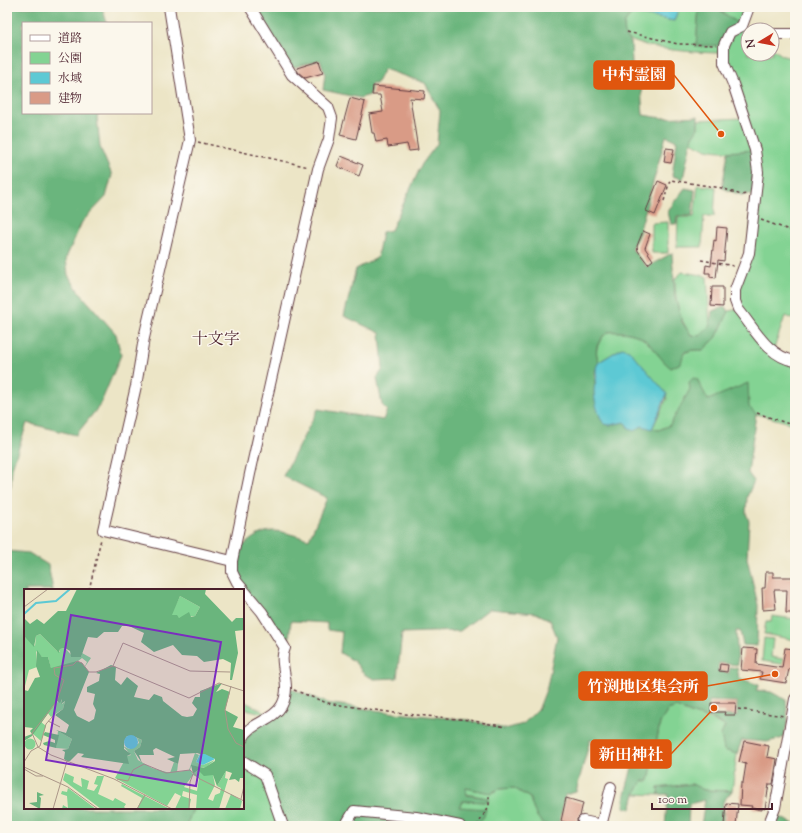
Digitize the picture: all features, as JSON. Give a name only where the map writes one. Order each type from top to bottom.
[{"type":"street","points":[[169,7],[190,140],[144,338],[136,386],[103,530],[232,560]]},
{"type":"street","points":[[243,589],[232,572],[232,560],[318,169],[329,139],[332,118],[328,107],[292,76],[250,7]]},
{"type":"street","points":[[746,22],[749,7]]},
{"type":"street","points":[[740,29],[730,32],[724,45],[724,63],[755,150],[758,172],[749,253],[735,290],[735,301],[738,309],[773,352],[786,360],[795,361]]},
{"type":"street","points":[[780,34],[795,34]]},
{"type":"street","points":[[244,590],[262,612],[285,648],[282,654],[287,687],[282,705],[273,716],[247,731],[244,736]]},
{"type":"street","points":[[768,826],[775,808],[793,717],[795,699]]},
{"type":"street","points":[[244,762],[265,776],[283,826]]},
{"type":"street","points":[[583,820],[602,825],[611,787]]},
{"type":"street","points":[[345,826],[354,811],[416,817],[460,826]]},
{"type":"path","points":[[627,32],[678,44],[696,46],[724,45]]},
{"type":"path","points":[[190,140],[318,169]]},
{"type":"path","points":[[664,201],[670,180],[722,188],[741,195],[755,194]]},
{"type":"path","points":[[752,217],[795,232]]},
{"type":"path","points":[[701,260],[744,268]]},
{"type":"path","points":[[757,413],[795,426]]},
{"type":"path","points":[[89,589],[103,530]]},
{"type":"path","points":[[287,687],[327,703],[395,713],[469,720],[506,728]]},
{"type":"path","points":[[738,709],[793,717]]},
{"type":"path","points":[[477,826],[489,806],[489,794]]},
{"type":"green space","points":[[7,7],[102,7],[107,22],[22,22],[22,114],[99,114],[97,116],[100,147],[112,175],[106,197],[82,222],[66,258],[68,275],[80,293],[116,334],[121,355],[100,405],[76,435],[27,423],[12,468],[11,486],[7,498]]},
{"type":"green space","points":[[250,7],[626,7],[632,13],[624,24],[625,37],[631,42],[633,82],[641,88],[643,115],[662,118],[698,116],[698,128],[692,137],[683,179],[672,176],[677,141],[666,136],[639,233],[632,249],[647,267],[672,253],[675,296],[682,322],[691,335],[700,336],[710,325],[712,311],[725,307],[729,311],[716,338],[703,350],[684,352],[681,363],[671,368],[642,338],[625,332],[607,332],[600,340],[596,349],[599,362],[595,370],[595,393],[598,412],[604,424],[610,425],[625,422],[629,429],[642,426],[659,430],[670,425],[690,389],[689,382],[693,378],[697,379],[708,400],[748,383],[749,407],[756,414],[748,473],[754,481],[747,497],[746,513],[749,521],[747,558],[758,605],[757,646],[743,645],[740,631],[736,631],[738,665],[719,663],[718,671],[729,673],[730,667],[737,668],[739,678],[759,685],[756,690],[771,692],[786,700],[788,721],[783,738],[767,742],[742,740],[737,754],[724,750],[721,735],[725,726],[709,717],[696,715],[676,707],[668,710],[660,723],[649,781],[642,781],[635,794],[631,809],[624,807],[625,794],[637,748],[590,740],[576,792],[565,795],[560,821],[552,826],[543,823],[540,820],[535,812],[530,798],[514,788],[499,789],[491,793],[466,788],[467,795],[488,798],[488,802],[463,801],[459,807],[486,809],[484,816],[477,826],[277,826],[266,787],[265,776],[244,762],[244,737],[273,716],[287,687],[327,703],[395,713],[469,720],[505,729],[523,724],[539,708],[547,687],[557,637],[550,620],[536,613],[489,609],[460,631],[402,633],[397,678],[374,679],[364,674],[354,661],[340,653],[342,632],[327,630],[327,623],[291,621],[288,648],[244,591],[244,589],[237,582],[236,543],[244,545],[253,538],[269,531],[283,532],[309,539],[327,498],[283,476],[318,409],[383,420],[387,410],[382,405],[377,378],[383,369],[380,333],[344,316],[356,269],[377,258],[382,232],[391,230],[422,164],[437,144],[440,111],[425,83],[384,69],[376,84],[371,84],[370,95],[360,98],[323,90],[325,73],[320,60],[288,69]],"holes":[[[709,701],[737,702],[737,716],[709,715]]]},
{"type":"green space","points":[[679,7],[699,7],[696,46],[740,27],[740,62],[780,62],[780,54],[795,59],[795,320],[785,316],[773,352],[795,361],[795,426],[787,422],[756,414],[749,407],[707,400],[697,379],[670,425],[659,430],[652,429],[667,398],[622,348],[599,362],[597,358],[598,346],[607,332],[625,332],[634,334],[646,341],[672,368],[684,353],[692,350],[703,350],[716,338],[729,311],[738,309],[735,301],[749,253],[754,150],[711,150],[696,145],[691,140],[694,131],[698,128],[698,120],[743,118],[724,53],[658,48],[633,41],[625,37],[624,24],[632,13],[674,21]]},
{"type":"green space","points":[[699,7],[715,7],[740,25],[740,28],[724,45],[696,46]]},
{"type":"green space","points":[[715,7],[749,7],[743,22],[740,22],[740,25]]},
{"type":"green space","points":[[755,150],[755,194],[741,195],[722,188],[728,152]]},
{"type":"green space","points":[[698,185],[716,187],[714,216],[704,216],[702,247],[677,247],[678,217],[694,217]]},
{"type":"green space","points":[[685,188],[695,190],[692,216],[677,216],[676,224],[671,224],[668,212]]},
{"type":"green space","points":[[668,222],[668,253],[652,253],[652,223]]},
{"type":"green space","points":[[682,272],[707,277],[710,325],[700,336],[691,335],[683,322],[678,308],[675,279]]},
{"type":"green space","points":[[7,551],[29,553],[48,565],[53,589],[24,589],[24,809],[193,809],[186,826],[7,826]]},
{"type":"green space","points":[[772,616],[795,619],[795,640],[764,634],[766,621],[771,621]]},
{"type":"green space","points":[[764,638],[773,639],[771,657],[788,660],[787,665],[762,661]]},
{"type":"green space","points":[[244,702],[273,716],[244,708]]},
{"type":"green space","points":[[676,707],[725,726],[724,750],[737,754],[732,791],[704,790],[691,784],[658,788],[659,795],[635,794],[642,781],[649,780],[660,723],[668,710]]},
{"type":"green space","points":[[244,762],[265,775],[266,787],[277,826],[186,826],[193,809],[244,809]]},
{"type":"green space","points":[[692,784],[704,790],[732,791],[723,802],[723,826],[701,826],[705,800],[689,804],[688,826],[665,826],[668,794],[659,795],[658,788]]},
{"type":"green space","points":[[466,788],[491,793],[499,789],[514,788],[530,798],[536,814],[544,824],[548,826],[477,826],[484,816],[459,807],[463,801],[488,802],[487,798],[466,794]]},
{"type":"green space","points":[[776,816],[795,824],[795,826],[773,826]]},
{"type":"water","points":[[626,7],[679,7],[674,21],[632,13]]},
{"type":"water","points":[[622,348],[629,350],[667,394],[652,429],[642,426],[634,431],[629,429],[625,422],[610,425],[604,424],[598,412],[594,390],[597,366],[599,362]]},
{"type":"building","points":[[319,61],[323,73],[305,78],[298,72],[297,68]]},
{"type":"building","points":[[373,86],[425,91],[424,99],[410,98],[418,150],[409,151],[407,144],[388,147],[387,140],[376,142],[374,133],[372,133],[369,114],[383,112],[380,95],[372,95]]},
{"type":"building","points":[[350,98],[365,102],[356,139],[340,135]]},
{"type":"building","points":[[666,148],[674,149],[671,163],[664,162]]},
{"type":"building","points":[[341,156],[363,165],[359,176],[337,166]]},
{"type":"building","points":[[658,181],[667,185],[655,215],[646,211]]},
{"type":"building","points":[[717,227],[727,228],[724,261],[718,260],[716,278],[710,277],[710,273],[705,273],[706,265],[711,266]]},
{"type":"building","points":[[643,231],[650,234],[645,248],[653,260],[648,264],[638,251],[637,246]]},
{"type":"building","points":[[712,287],[723,287],[723,307],[711,306]]},
{"type":"building","points":[[766,572],[773,572],[773,577],[795,577],[795,613],[786,613],[787,590],[774,590],[776,609],[763,610],[762,588],[765,588]]},
{"type":"building","points":[[743,648],[757,649],[756,664],[782,668],[785,648],[795,649],[795,669],[789,669],[786,683],[760,679],[762,672],[741,670]]},
{"type":"building","points":[[720,664],[728,665],[727,672],[719,671]]},
{"type":"building","points":[[711,703],[736,703],[735,715],[724,715],[725,712],[711,712]]},
{"type":"building","points":[[744,741],[769,746],[767,757],[777,759],[773,784],[769,784],[765,809],[762,808],[762,810],[751,808],[752,806],[740,805],[741,783],[743,783],[746,764],[739,762]]},
{"type":"building","points":[[566,798],[583,803],[580,816],[577,819],[577,826],[561,821]]},
{"type":"building","points":[[726,803],[738,804],[736,826],[724,825]]},
{"type":"place","name":"中村霊園","points":[[721,134]]},
{"type":"place","name":"竹渕地区集会所","points":[[775,674]]},
{"type":"place","name":"新田神社","points":[[714,708]]},
{"type":"district","name":"十文字","points":[[216,340]]}]
